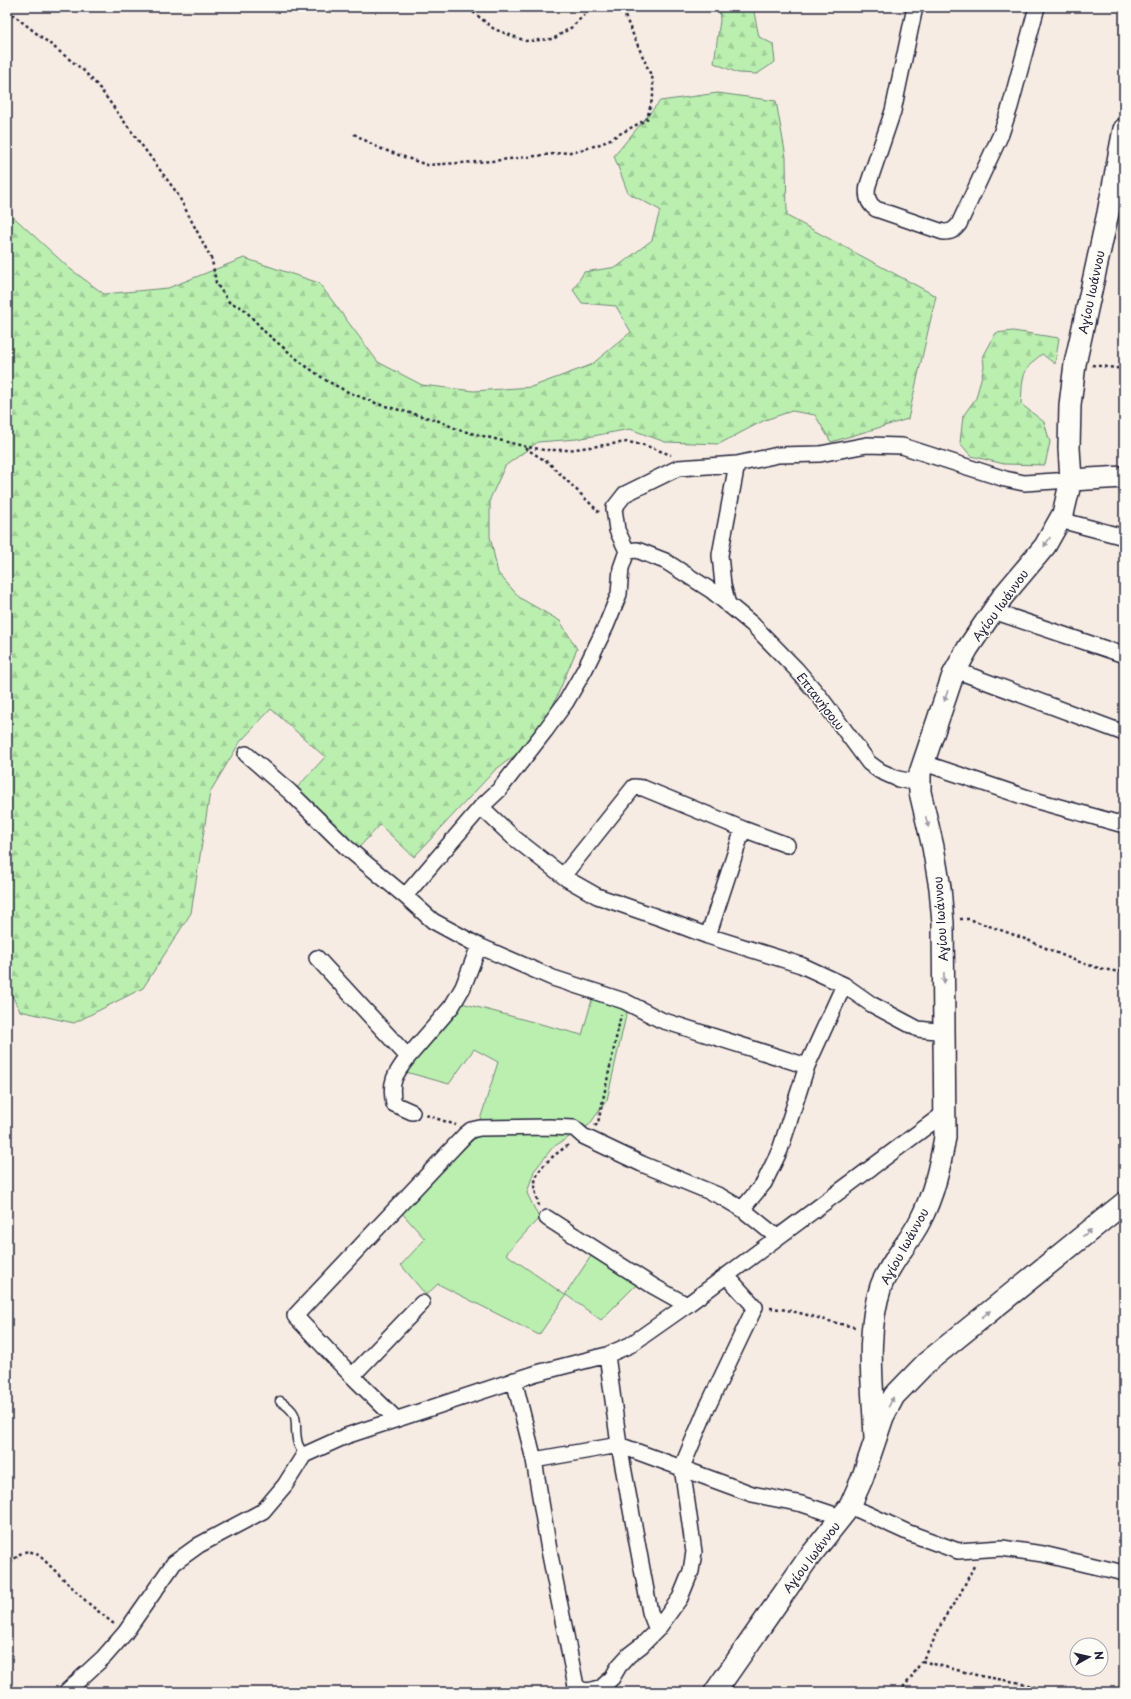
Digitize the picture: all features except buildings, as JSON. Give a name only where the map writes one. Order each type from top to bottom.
[{"type":"street","points":[[915,7],[893,111],[868,185],[867,198],[870,205],[876,210],[943,232],[956,229],[1002,134],[1037,7]]},
{"type":"street","name":"Αγίου Ιωάννου","points":[[715,1692],[807,1560],[846,1511],[862,1479],[875,1438],[872,1369],[872,1330],[874,1310],[882,1285],[894,1262],[920,1221],[937,1176],[945,1136],[946,1112],[943,924],[935,854],[920,792],[922,773],[952,675],[968,648],[1003,596],[1045,546],[1060,520],[1066,503],[1071,480],[1070,405],[1075,364],[1108,212],[1124,129]]},
{"type":"street","points":[[406,896],[481,807],[500,790],[545,732],[585,669],[606,626],[619,594],[621,568],[627,551],[617,530],[614,508],[625,494],[678,468],[738,464],[778,455],[820,454],[867,445],[902,446],[1005,479],[1024,483],[1124,477]]},
{"type":"street","points":[[728,605],[723,585],[720,555],[738,464]]},
{"type":"street","points":[[1060,520],[1124,537]]},
{"type":"street","name":"Επτανήσοιυ","points":[[627,551],[637,550],[665,561],[712,591],[752,624],[796,669],[820,697],[869,763],[880,771],[898,779],[922,773],[1034,800],[1124,825]]},
{"type":"street","points":[[993,611],[1124,655]]},
{"type":"street","points":[[955,670],[1124,733]]},
{"type":"street","points":[[246,754],[290,792],[346,847],[406,896],[433,921],[479,946],[553,978],[624,1001],[661,1020],[807,1066]]},
{"type":"street","points":[[563,876],[634,787],[643,788],[673,799],[743,829],[787,845]]},
{"type":"street","points":[[481,807],[513,837],[563,876],[597,896],[708,936],[801,965],[844,985],[871,1004],[918,1029],[945,1032]]},
{"type":"street","points":[[708,936],[743,829]]},
{"type":"street","points":[[412,1112],[394,1104],[391,1092],[395,1074],[452,1006],[463,988],[479,946]]},
{"type":"street","points":[[317,958],[408,1057]]},
{"type":"street","points":[[742,1209],[764,1183],[780,1150],[807,1066],[844,985]]},
{"type":"street","points":[[66,1692],[104,1657],[125,1633],[174,1563],[199,1545],[263,1511],[285,1485],[304,1455],[346,1436],[396,1419],[566,1364],[607,1355],[630,1345],[687,1305],[946,1112]]},
{"type":"street","points":[[396,1419],[352,1376],[295,1316],[348,1261],[399,1204],[471,1130],[480,1128],[574,1128],[582,1136],[642,1164],[720,1196],[742,1209],[777,1238]]},
{"type":"street","points":[[875,1438],[894,1396],[926,1363],[1124,1204]]},
{"type":"street","points":[[547,1218],[653,1286],[687,1305]]},
{"type":"street","points":[[514,1380],[534,1460],[549,1550],[576,1686],[582,1690],[589,1691],[602,1687],[612,1678],[628,1655],[642,1645],[657,1630],[680,1598],[691,1571],[694,1552],[682,1467],[706,1410],[756,1308],[726,1275]]},
{"type":"street","points":[[352,1376],[422,1303]]},
{"type":"street","points":[[607,1355],[619,1445],[650,1612],[657,1630]]},
{"type":"street","points":[[534,1460],[619,1445],[752,1494],[846,1511],[958,1551],[1002,1548],[1043,1554],[1124,1573]]},
{"type":"lane","points":[[280,1401],[289,1407],[295,1415],[298,1443],[304,1455]]},
{"type":"path","points":[[473,12],[494,29],[526,40],[553,39],[572,27],[592,7]]},
{"type":"path","points":[[354,134],[379,148],[427,165],[492,161],[580,151],[603,143],[647,119],[654,96],[653,80],[621,7]]},
{"type":"path","points":[[7,10],[83,70],[102,92],[177,193],[212,260],[216,283],[229,302],[243,308],[266,333],[303,364],[348,392],[378,404],[438,421],[459,430],[544,450],[568,450],[626,442],[667,452],[692,468]]},
{"type":"path","points":[[1075,364],[1124,369]]},
{"type":"path","points":[[523,446],[549,463],[617,530]]},
{"type":"path","points":[[943,924],[955,919],[969,918],[1029,941],[1060,955],[1101,968],[1124,972]]},
{"type":"path","points":[[547,1218],[540,1208],[536,1194],[536,1178],[558,1152],[598,1123],[624,1001]]},
{"type":"path","points":[[412,1112],[471,1130]]},
{"type":"path","points":[[756,1308],[801,1312],[838,1324],[872,1330]]},
{"type":"path","points":[[899,1692],[930,1648],[943,1620],[974,1568],[979,1549]]},
{"type":"path","points":[[7,1568],[16,1557],[26,1551],[32,1551],[40,1556],[88,1603],[125,1633]]},
{"type":"path","points":[[922,1661],[973,1675],[1022,1683],[1049,1692]]},
{"type":"green space","points":[[719,7],[753,7],[759,37],[773,44],[775,62],[757,74],[738,73],[714,63],[720,20]]},
{"type":"green space","points":[[718,93],[776,101],[786,157],[787,216],[936,296],[908,419],[831,442],[815,415],[792,411],[765,420],[719,444],[665,442],[630,429],[577,439],[538,442],[505,466],[490,499],[490,536],[498,573],[520,598],[560,621],[577,649],[552,708],[521,751],[495,770],[414,857],[380,825],[351,856],[293,792],[325,757],[271,709],[240,742],[210,792],[191,913],[143,988],[74,1023],[20,1011],[7,987],[7,211],[69,268],[104,294],[168,288],[244,258],[319,283],[378,362],[422,385],[474,391],[531,387],[591,365],[631,332],[616,306],[582,303],[573,290],[584,272],[617,267],[652,240],[660,210],[628,193],[614,156],[660,101]]},
{"type":"green space","points":[[1013,331],[1059,338],[1055,364],[1042,354],[1026,370],[1023,381],[1021,404],[1044,422],[1050,442],[1045,465],[1004,464],[971,456],[960,443],[963,416],[976,398],[984,367],[983,357],[996,333]]},
{"type":"green space","points":[[593,996],[627,1011],[607,1100],[589,1125],[553,1147],[534,1171],[527,1193],[539,1218],[506,1254],[565,1295],[591,1256],[636,1285],[601,1320],[566,1295],[539,1335],[438,1284],[426,1295],[401,1265],[425,1239],[400,1211],[474,1139],[498,1062],[474,1049],[449,1084],[402,1071],[458,1002],[582,1035]]}]
